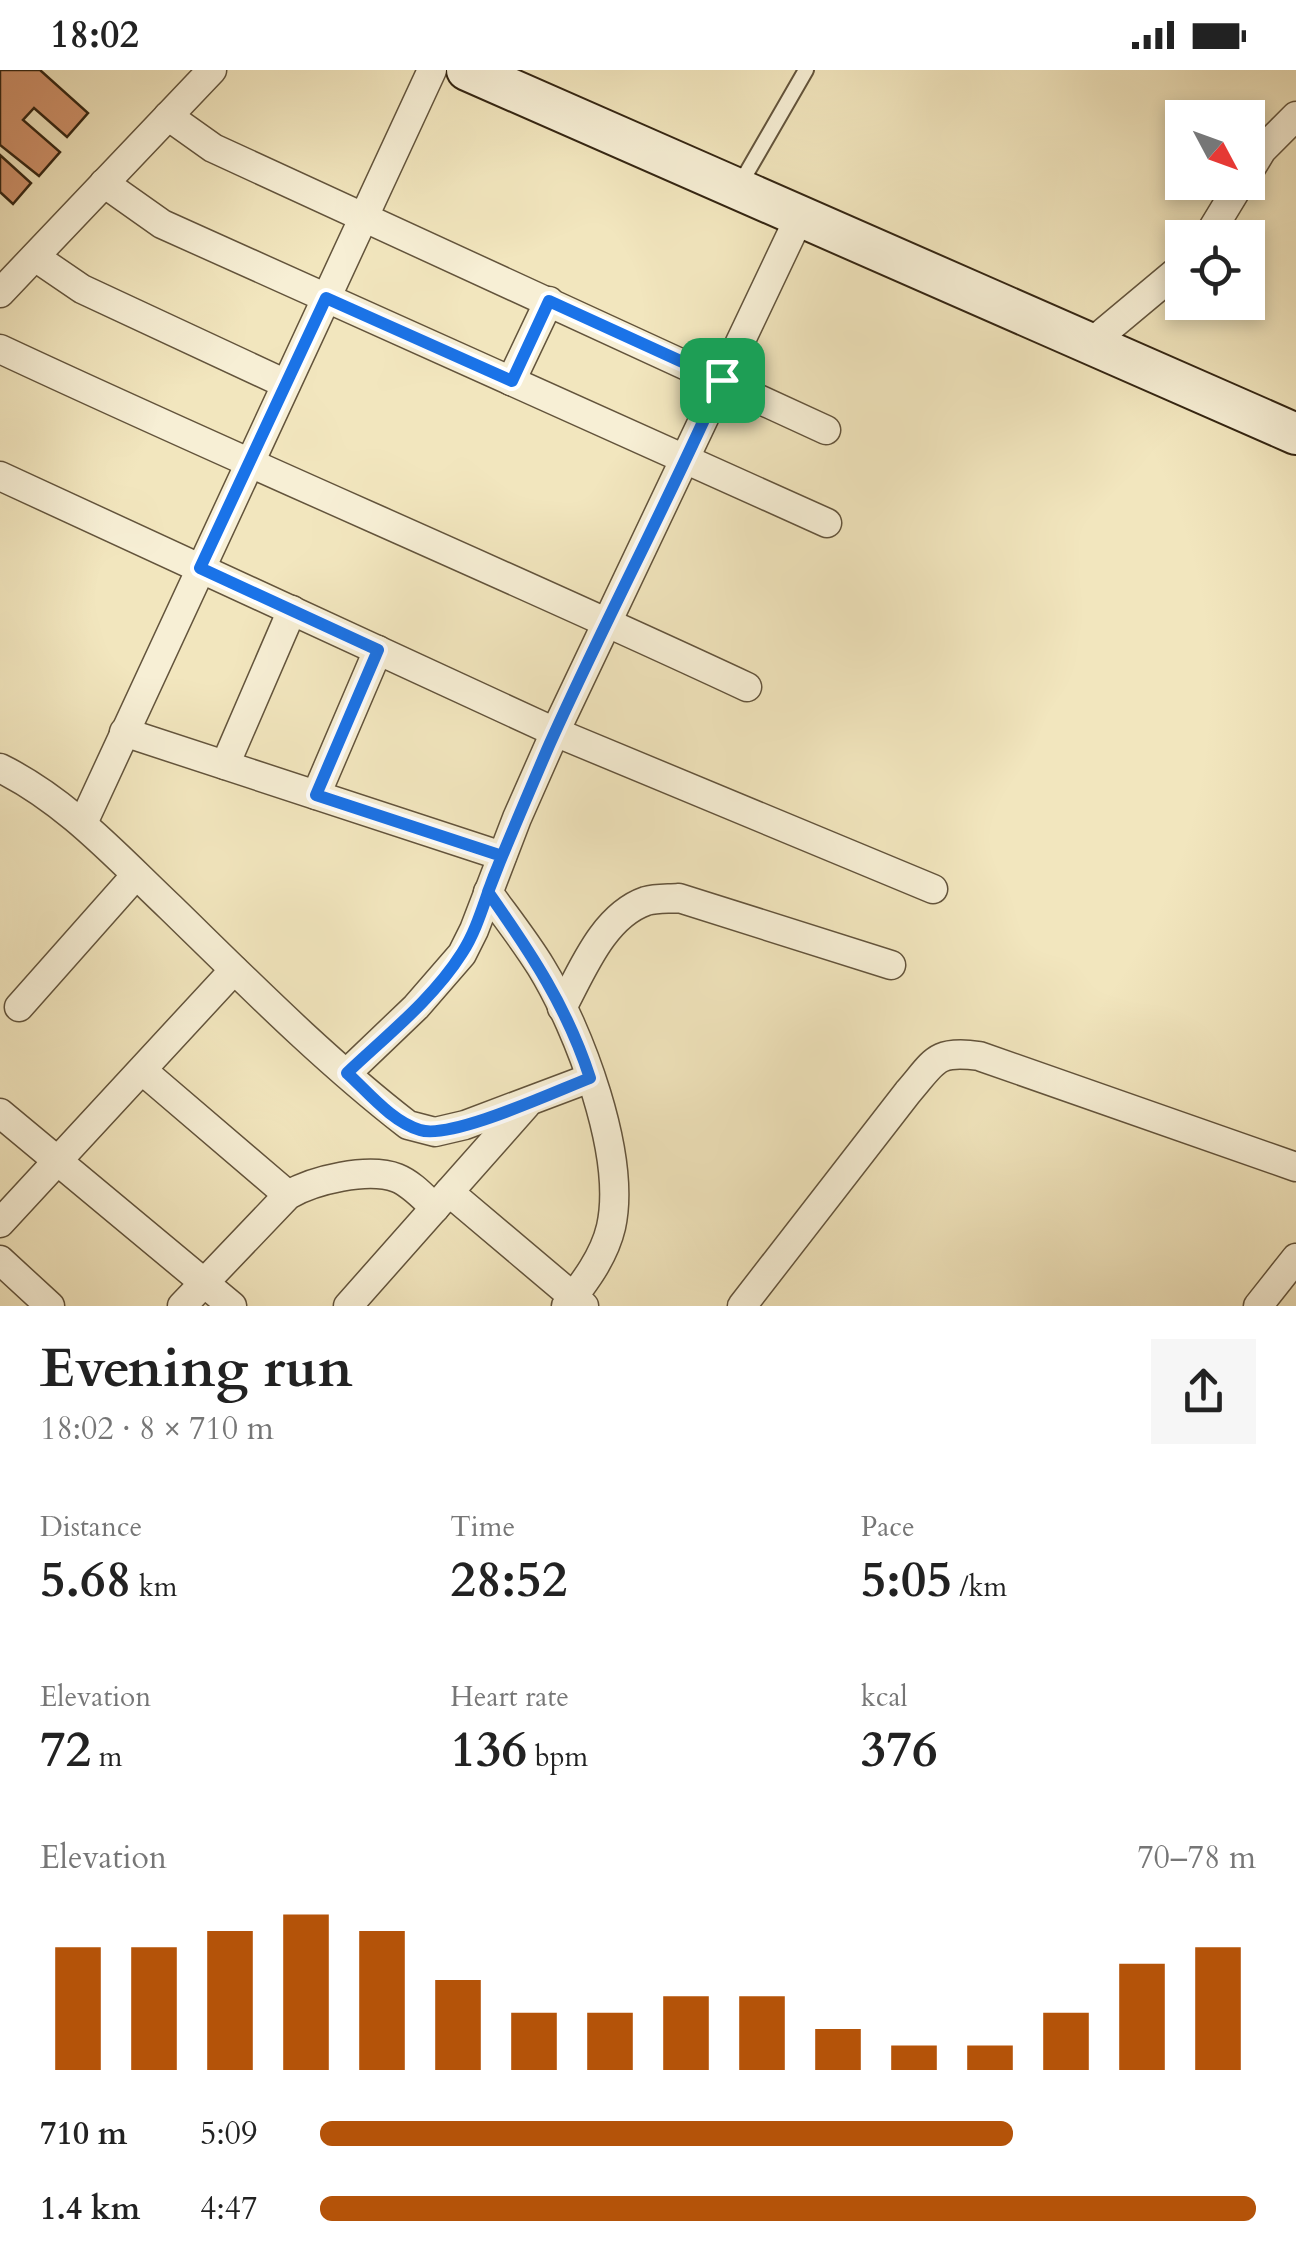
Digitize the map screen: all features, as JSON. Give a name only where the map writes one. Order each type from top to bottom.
[{"type":"main road","points":[[468,70],[1296,434]]},
{"type":"street","points":[[0,294],[212,70]]},
{"type":"street","points":[[83,824],[432,70]]},
{"type":"street","points":[[168,116],[213,148],[826,430]]},
{"type":"street","points":[[1265,147],[1296,116]]},
{"type":"street","points":[[104,183],[162,224],[827,523]]},
{"type":"street","points":[[347,1073],[443,978],[474,930],[555,732],[800,216]]},
{"type":"street","points":[[35,256],[82,289],[286,384]]},
{"type":"street","points":[[1091,344],[1165,281]]},
{"type":"street","points":[[512,381],[549,301]]},
{"type":"street","points":[[0,349],[747,687]]},
{"type":"street","points":[[0,476],[555,732],[933,889]]},
{"type":"street","points":[[225,765],[292,610]]},
{"type":"street","points":[[316,795],[378,650]]},
{"type":"street","points":[[124,732],[502,856]]},
{"type":"street","points":[[0,768],[47,794],[83,824],[347,1073],[400,1119],[422,1131],[465,1125],[590,1078]]},
{"type":"street","points":[[19,1007],[136,875]]},
{"type":"street","points":[[182,1306],[288,1196],[306,1184],[381,1176],[394,1177],[442,1200],[574,1303],[611,1228],[616,1176],[590,1078],[562,1008],[542,969],[488,892]]},
{"type":"street","points":[[562,1008],[596,944],[623,914],[648,900],[679,898],[890,965]]},
{"type":"street","points":[[0,1223],[234,970]]},
{"type":"street","points":[[742,1306],[908,1092],[935,1061],[952,1053],[979,1056],[1296,1167]]},
{"type":"street","points":[[143,1071],[288,1196]]},
{"type":"street","points":[[348,1306],[530,1100]]},
{"type":"street","points":[[0,1113],[232,1306]]},
{"type":"street","points":[[1258,1306],[1296,1258]]},
{"type":"street","points":[[0,1260],[50,1306]]},
{"type":"lane","points":[[737,189],[806,70]]},
{"type":"building","points":[[0,70],[40,70],[88,113],[67,137],[34,108],[23,120],[60,152],[39,176],[0,145]]},
{"type":"building","points":[[0,155],[31,183],[13,204],[0,192]]},
{"type":"route","points":[[722,380],[549,301],[512,381],[326,298],[200,568],[378,650],[316,795],[502,856],[488,892],[542,969],[581,1050],[590,1078],[465,1125],[435,1132],[408,1126],[347,1073],[416,1007],[462,954],[474,930],[488,892],[517,818],[555,732],[722,380]]}]
